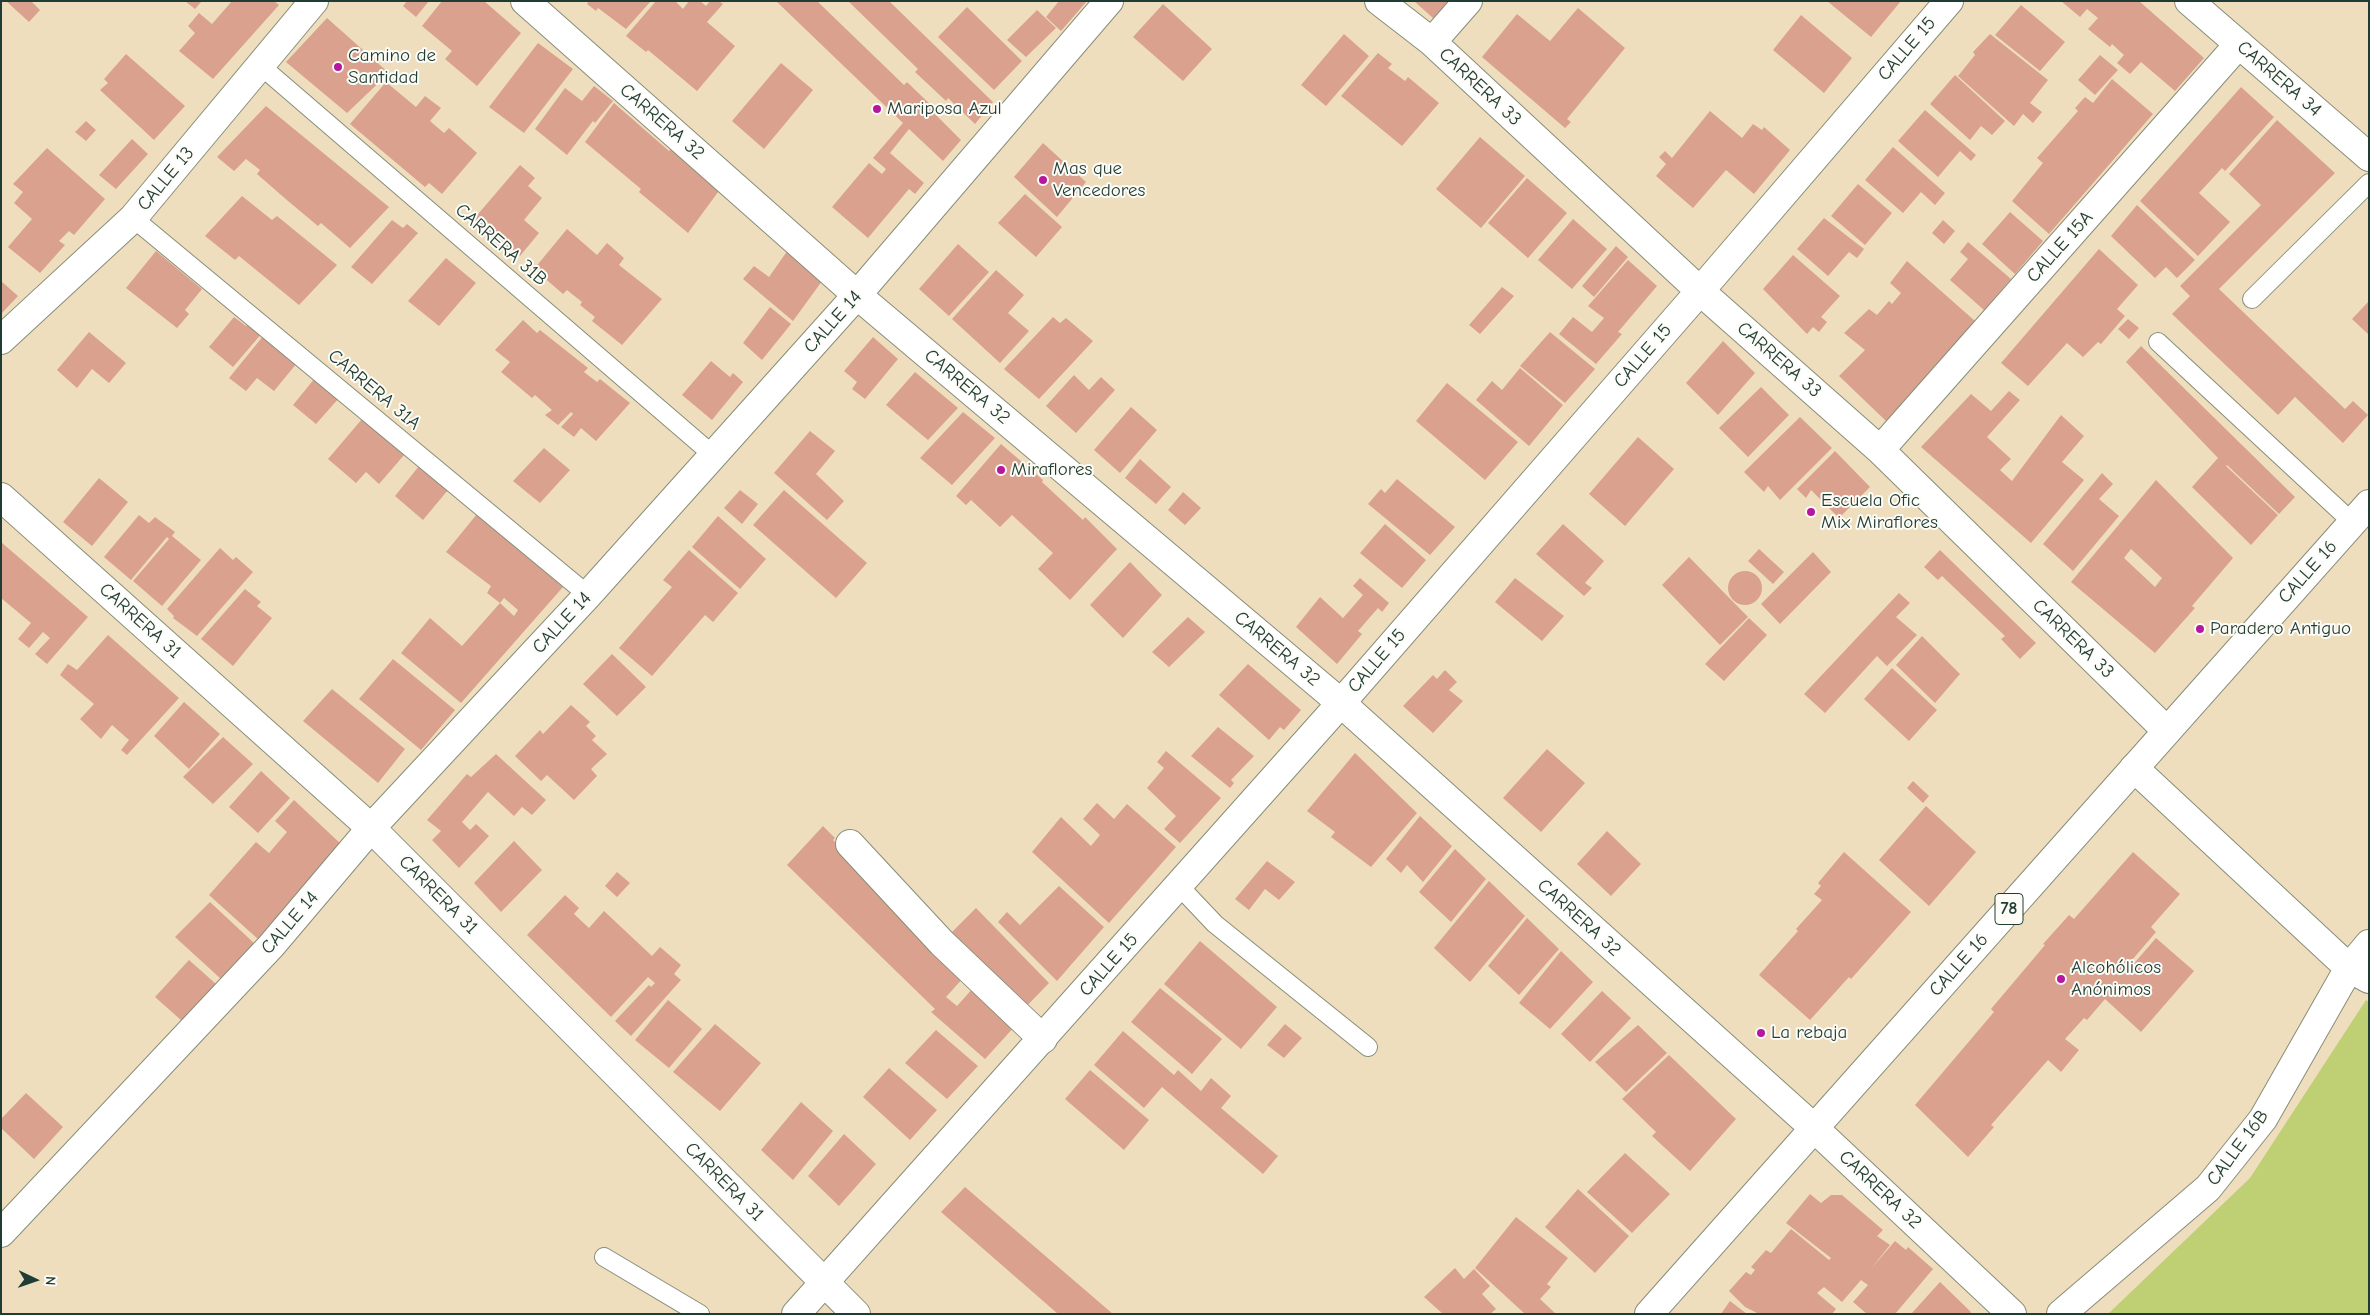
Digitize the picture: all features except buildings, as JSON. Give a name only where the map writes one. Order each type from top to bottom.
[{"type":"main road","name":"CALLE 13","points":[[1,340],[133,218],[314,1]]},
{"type":"main road","name":"CARRERA 32","points":[[525,1],[858,295],[1341,703],[1814,1128],[2012,1314]]},
{"type":"main road","name":"CALLE 14","points":[[1,1233],[271,946],[371,828],[588,595],[858,295],[1109,1]]},
{"type":"main road","name":"CARRERA 33","points":[[1379,1],[1432,42],[1700,291],[1880,450],[2167,731]]},
{"type":"main road","points":[[1432,42],[1468,1]]},
{"type":"main road","name":"CALLE 15","points":[[796,1314],[1341,703],[1700,291],[1948,1]]},
{"type":"main road","name":"CARRERA 34","points":[[2190,1],[2369,157]]},
{"type":"main road","name":"CALLE 15A","points":[[1880,450],[2240,44]]},
{"type":"main road","name":"CARRERA 31","points":[[1,497],[371,828],[856,1314]]},
{"type":"main road","name":"CALLE 16","points":[[1649,1314],[2360,513]]},
{"type":"main road","points":[[2134,768],[2359,974]]},
{"type":"main road","points":[[850,844],[942,943],[1042,1039]]},
{"type":"main road","name":"CALLE 16B","points":[[2061,1314],[2208,1188],[2263,1119],[2359,974],[2369,944]]},
{"type":"lane","name":"CARRERA 31B","points":[[261,66],[713,456]]},
{"type":"lane","points":[[2252,300],[2369,182]]},
{"type":"lane","name":"CARRERA 31A","points":[[133,218],[588,595]]},
{"type":"lane","points":[[2158,342],[2360,513]]},
{"type":"lane","points":[[1178,886],[1215,924],[1368,1047]]},
{"type":"lane","points":[[604,1257],[700,1314]]},
{"type":"green space","points":[[2366,1000],[2369,1002],[2369,1314],[2108,1314],[2250,1178]]},
{"type":"place","name":"Camino de Santidad","points":[[338,67]]},
{"type":"place","name":"Mariposa Azul","points":[[877,109]]},
{"type":"place","name":"Mas que Vencedores","points":[[1043,180]]},
{"type":"place","name":"Miraflores","points":[[1001,470]]},
{"type":"place","name":"Escuela Ofic Mix Miraflores","points":[[1811,512]]},
{"type":"place","name":"Paradero Antiguo","points":[[2200,629]]},
{"type":"place","name":"Alcohólicos Anónimos","points":[[2061,979]]},
{"type":"place","name":"La rebaja","points":[[1761,1033]]}]
